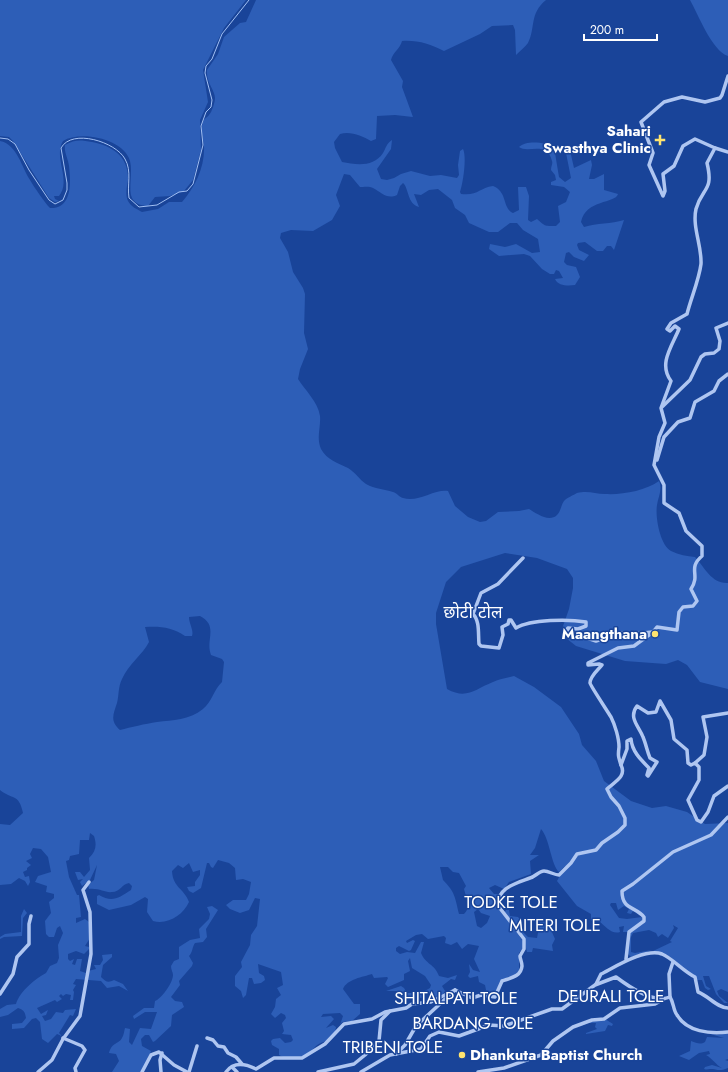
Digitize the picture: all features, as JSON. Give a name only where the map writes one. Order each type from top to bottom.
[{"type":"street","points":[[728,76],[721,97],[705,102],[682,97],[664,102],[640,122],[653,153],[649,165],[663,196],[665,192],[663,174],[674,166],[683,146],[695,139],[728,152]]},
{"type":"street","points":[[455,990],[472,998],[481,995],[495,997],[502,981],[513,978],[520,972],[522,964],[520,956],[524,949],[524,939],[499,907],[500,895],[510,885],[531,878],[545,871],[559,875],[571,863],[577,854],[596,850],[605,840],[623,828],[626,823],[619,806],[611,797],[607,789],[620,778],[623,770],[617,753],[619,748],[618,739],[612,719],[591,687],[590,682],[594,674],[602,665],[588,665],[588,663],[618,648],[634,646],[653,632],[657,627],[677,630],[679,612],[683,607],[693,606],[697,601],[692,589],[696,582],[694,562],[702,556],[702,546],[686,531],[679,513],[664,503],[664,485],[654,464],[659,437],[665,423],[661,408],[672,381],[666,372],[664,363],[679,329],[674,326],[670,331],[667,329],[672,323],[687,314],[701,264],[696,226],[696,209],[709,185],[710,177],[707,163],[715,148]]},
{"type":"street","points":[[661,408],[690,380],[701,357],[705,354],[714,353],[719,349],[720,341],[716,328],[728,323]]},
{"type":"street","points":[[654,464],[664,437],[678,422],[690,418],[695,402],[714,391],[720,381],[728,374]]},
{"type":"street","points":[[523,558],[498,584],[481,593],[473,614],[477,618],[479,624],[479,644],[481,646],[499,648],[503,635],[502,627],[508,624],[509,620],[511,620],[516,628],[541,622],[562,620],[586,622],[586,626],[578,629],[568,628],[566,631],[596,641],[619,633],[632,634],[653,632]]},
{"type":"street","points":[[621,765],[627,749],[627,740],[631,739],[631,746],[640,760],[649,768],[646,775],[648,776],[651,773],[656,762],[650,758],[642,734],[635,724],[634,712],[637,706],[648,713],[656,712],[660,701],[671,720],[674,739],[687,750],[688,763],[691,765],[704,755],[707,737],[703,717],[728,714]]},
{"type":"street","points":[[695,763],[699,767],[698,780],[688,800],[697,820],[701,822],[708,812],[714,796],[728,786]]},
{"type":"street","points":[[626,959],[629,932],[644,921],[644,917],[641,913],[625,904],[622,891],[673,852],[711,835],[728,817]]},
{"type":"street","points":[[38,1072],[52,1060],[64,1038],[80,1016],[91,954],[90,912],[83,890],[89,882]]},
{"type":"street","points":[[0,994],[13,974],[17,957],[29,944],[29,924],[31,916]]},
{"type":"street","points":[[595,985],[601,974],[615,967],[626,959],[656,953],[662,954],[684,972],[695,977],[698,992],[706,995],[722,1008],[728,1008]]},
{"type":"street","points":[[673,962],[669,974],[670,998],[676,1014],[686,1026],[713,1033],[728,1032]]},
{"type":"street","points":[[361,1072],[381,1059],[396,1054],[421,1049],[430,1036],[439,1032],[459,1036],[489,1025],[504,1026],[552,1009],[562,1009],[595,985],[616,977],[644,994],[665,999]]},
{"type":"street","points":[[226,1072],[232,1067],[242,1064],[249,1064],[256,1069],[274,1058],[302,1058],[311,1051],[325,1044],[344,1024],[372,1019],[385,1012],[406,1008],[412,1004],[432,1002],[455,990]]},
{"type":"street","points":[[396,1054],[405,1045],[416,1026],[455,990]]},
{"type":"street","points":[[478,1072],[504,1068],[541,1055],[553,1041],[573,1028],[592,1020],[604,1019],[620,1008],[655,1004],[670,998]]},
{"type":"street","points":[[318,1072],[354,1064],[365,1055],[379,1041],[381,1020],[391,1011]]},
{"type":"street","points":[[64,1038],[82,1046],[85,1050],[75,1068],[76,1072]]},
{"type":"street","points":[[207,1038],[213,1040],[218,1046],[224,1047],[228,1053],[236,1057],[242,1064]]},
{"type":"street","points":[[142,1072],[152,1053],[159,1052],[162,1053],[174,1065],[188,1072],[197,1046]]},
{"type":"street","points":[[161,1072],[160,1060],[162,1053]]},
{"type":"street","points":[[232,1067],[237,1072]]},
{"type":"shaded area","points":[[0,0],[246,0],[224,28],[203,70],[208,102],[200,120],[201,150],[193,180],[184,191],[170,196],[155,197],[148,206],[137,203],[133,200],[131,195],[131,165],[126,153],[120,147],[111,142],[80,136],[63,141],[60,147],[64,183],[59,196],[54,196],[55,199],[59,201],[55,202],[49,198],[13,141],[9,137],[0,136]]},
{"type":"shaded area","points":[[256,0],[546,0],[537,10],[528,43],[516,55],[515,30],[513,25],[492,26],[480,34],[444,51],[424,43],[402,41],[391,60],[403,81],[402,87],[413,117],[395,115],[377,116],[376,139],[371,141],[360,136],[344,133],[340,134],[334,142],[335,148],[342,162],[365,164],[379,158],[392,140],[391,149],[377,169],[381,179],[387,180],[411,171],[430,176],[441,175],[457,178],[459,175],[458,165],[460,151],[463,149],[465,164],[460,192],[461,194],[475,193],[484,188],[493,186],[501,192],[507,208],[513,213],[519,210],[518,187],[526,187],[529,196],[528,220],[531,222],[537,219],[545,225],[556,226],[560,222],[558,206],[566,202],[570,192],[564,187],[551,185],[551,182],[556,180],[555,175],[551,170],[552,161],[550,155],[546,151],[542,149],[523,149],[519,147],[526,143],[536,142],[554,147],[559,177],[565,182],[571,178],[566,153],[569,146],[574,168],[591,160],[592,165],[589,179],[594,179],[604,174],[604,190],[618,194],[612,199],[588,209],[581,222],[584,227],[624,220],[614,250],[611,246],[607,246],[603,251],[597,251],[585,242],[578,243],[577,245],[579,250],[589,255],[584,261],[574,257],[569,252],[566,253],[564,262],[567,265],[576,267],[580,277],[575,285],[564,285],[558,283],[555,279],[563,278],[559,271],[556,270],[554,274],[550,274],[542,269],[530,256],[524,254],[499,256],[489,249],[490,244],[505,247],[516,244],[532,253],[540,252],[538,239],[523,230],[517,223],[510,223],[498,232],[489,232],[469,223],[465,215],[455,208],[452,200],[438,189],[429,190],[421,195],[414,194],[419,207],[412,203],[403,183],[400,186],[397,195],[390,197],[372,187],[360,187],[350,175],[344,174],[336,195],[340,206],[332,220],[313,231],[291,230],[281,233],[280,238],[288,252],[293,272],[305,294],[304,333],[308,349],[300,369],[298,379],[314,401],[319,411],[320,445],[323,453],[330,459],[351,470],[366,484],[394,493],[403,498],[414,499],[437,492],[448,491],[455,506],[468,517],[480,522],[486,521],[498,512],[529,509],[546,518],[550,518],[557,515],[565,500],[577,493],[626,493],[640,490],[659,481],[660,490],[657,505],[657,516],[661,537],[667,548],[683,555],[695,557],[713,578],[722,583],[728,583],[728,689],[700,682],[687,665],[678,660],[666,664],[625,661],[576,646],[566,638],[562,629],[569,609],[573,588],[573,578],[567,569],[537,558],[505,553],[461,567],[446,582],[436,613],[436,624],[447,689],[460,694],[466,693],[496,681],[514,676],[534,687],[561,707],[579,734],[582,745],[596,761],[604,781],[631,801],[652,808],[666,806],[687,812],[705,824],[728,823],[728,992],[721,989],[717,991],[719,996],[728,1003],[724,1003],[716,994],[709,976],[703,976],[706,986],[711,989],[708,990],[705,988],[702,980],[697,980],[667,955],[651,952],[672,942],[670,941],[678,928],[673,925],[674,928],[668,938],[662,934],[658,937],[656,933],[649,930],[633,933],[631,937],[631,952],[635,953],[652,950],[631,957],[628,954],[628,932],[623,932],[624,926],[619,927],[620,932],[617,933],[609,930],[599,921],[591,921],[591,914],[577,906],[557,881],[565,866],[559,872],[556,869],[544,833],[541,829],[535,848],[530,855],[539,855],[530,861],[531,874],[509,882],[504,889],[495,885],[489,888],[494,894],[499,894],[497,906],[523,941],[523,948],[519,953],[519,971],[512,977],[500,981],[495,995],[484,994],[486,990],[485,985],[479,982],[478,976],[470,978],[468,976],[470,972],[469,964],[473,970],[480,972],[474,959],[479,946],[468,944],[462,949],[457,942],[451,945],[445,943],[446,938],[444,936],[428,939],[422,934],[416,935],[406,941],[407,943],[413,940],[415,941],[411,950],[409,951],[399,946],[396,948],[396,951],[400,954],[407,952],[415,953],[421,942],[424,942],[421,953],[439,976],[448,978],[457,975],[455,980],[451,979],[442,986],[445,991],[443,994],[431,1001],[428,992],[422,998],[409,997],[403,1000],[401,991],[386,991],[401,986],[407,993],[421,993],[430,988],[431,985],[425,976],[412,968],[410,958],[408,961],[410,971],[404,974],[404,980],[388,987],[385,984],[388,978],[387,977],[374,978],[372,974],[356,979],[348,983],[343,989],[354,1004],[360,1004],[360,1014],[352,1021],[342,1022],[340,1025],[343,1016],[340,1013],[323,1014],[321,1017],[331,1016],[334,1019],[326,1028],[333,1025],[336,1027],[333,1036],[329,1040],[316,1046],[304,1057],[283,1057],[279,1055],[279,1049],[272,1045],[271,1041],[273,1039],[280,1038],[285,1043],[293,1040],[291,1035],[282,1034],[284,1031],[282,1023],[286,1018],[285,1015],[281,1013],[275,1018],[271,1014],[275,1007],[276,999],[281,995],[277,988],[283,985],[281,972],[258,964],[259,973],[264,976],[265,980],[261,983],[254,984],[252,978],[249,978],[246,995],[243,998],[241,991],[235,986],[235,976],[242,967],[241,962],[250,945],[251,935],[257,926],[260,899],[255,898],[249,910],[240,913],[230,909],[226,905],[233,900],[246,900],[249,894],[251,882],[243,879],[236,880],[235,868],[229,863],[218,860],[213,868],[209,863],[207,863],[201,888],[193,893],[189,891],[187,887],[195,886],[195,882],[200,875],[200,870],[193,872],[189,863],[183,868],[178,865],[172,871],[174,881],[187,897],[189,902],[179,915],[164,922],[153,921],[147,912],[148,899],[145,897],[131,905],[109,910],[97,904],[97,896],[99,895],[112,899],[131,890],[132,886],[129,883],[115,892],[89,889],[88,885],[94,880],[97,865],[90,880],[82,886],[80,882],[83,879],[78,880],[75,872],[80,872],[84,877],[90,870],[89,858],[96,845],[94,836],[90,833],[89,840],[80,840],[79,854],[70,856],[69,860],[66,861],[69,877],[77,895],[79,895],[81,917],[76,918],[76,923],[85,919],[89,922],[90,938],[85,946],[89,947],[89,949],[84,954],[76,951],[68,954],[68,959],[70,961],[74,959],[72,964],[75,965],[77,959],[82,959],[80,971],[86,973],[85,978],[88,971],[96,969],[94,965],[100,965],[103,960],[102,955],[112,954],[112,957],[103,965],[101,977],[107,982],[114,980],[123,984],[128,991],[119,986],[107,988],[101,981],[76,979],[73,984],[76,985],[73,990],[73,1000],[70,1000],[71,995],[66,994],[63,996],[61,994],[59,996],[62,999],[57,1002],[55,1000],[37,1008],[41,1014],[48,1010],[46,1015],[42,1016],[45,1021],[51,1019],[56,1012],[63,1013],[65,1010],[76,1009],[73,1016],[70,1015],[59,1033],[62,1036],[57,1034],[48,1043],[42,1039],[40,1022],[36,1018],[32,1019],[24,1028],[12,1029],[12,1024],[22,1023],[26,1018],[23,1010],[18,1008],[8,1015],[0,1017],[0,1009],[7,1005],[16,1004],[28,986],[46,973],[50,966],[57,963],[59,958],[58,945],[63,933],[60,926],[57,928],[54,937],[49,937],[46,934],[45,921],[51,913],[49,902],[54,898],[54,894],[46,892],[47,886],[35,882],[38,876],[51,872],[48,857],[41,849],[33,848],[30,854],[32,858],[26,861],[31,865],[23,872],[25,877],[29,876],[30,882],[28,886],[25,881],[19,878],[11,884],[0,885],[0,824],[10,825],[23,813],[17,800],[0,790],[0,141],[6,143],[15,151],[27,175],[50,208],[63,204],[66,200],[70,187],[70,180],[65,145],[78,140],[106,146],[122,158],[126,164],[128,172],[126,193],[127,199],[136,209],[142,212],[158,209],[169,202],[182,202],[195,183],[203,162],[204,146],[202,125],[204,120],[211,112],[215,98],[208,79],[207,70],[218,54],[224,37],[240,23],[246,22]],"holes":[[[200,616],[209,624],[209,644],[211,655],[222,659],[224,662],[222,682],[206,706],[198,713],[181,719],[152,723],[120,730],[115,724],[113,718],[120,685],[128,669],[149,642],[145,627],[166,628],[185,636],[192,636],[189,617]],[[440,867],[448,867],[453,872],[459,873],[466,886],[464,889],[468,908],[464,914],[459,914],[454,895],[443,880]],[[611,903],[616,903],[618,910],[624,906],[629,909],[627,913],[631,914],[633,911],[642,917],[627,919],[619,918],[610,905]],[[478,909],[481,913],[490,916],[487,923],[481,928],[477,926],[474,912]]]},
{"type":"shaded area","points":[[690,0],[728,0],[728,56],[722,53],[711,40]]},
{"type":"shaded area","points":[[212,906],[218,910],[206,929],[207,937],[203,942],[195,943],[189,956],[193,963],[192,966],[179,981],[180,985],[171,997],[175,1001],[182,1002],[184,1007],[172,1015],[171,1026],[155,1041],[153,1042],[149,1035],[145,1035],[141,1039],[142,1046],[151,1051],[143,1072],[112,1072],[119,1061],[116,1054],[109,1053],[110,1049],[121,1040],[125,1028],[130,1029],[129,1042],[132,1045],[140,1028],[151,1029],[157,1012],[145,1012],[134,1019],[133,1016],[144,1008],[154,1008],[155,1001],[163,994],[171,982],[173,975],[171,966],[174,961],[179,959],[179,947],[190,940],[200,938],[199,929],[209,919],[210,914],[207,907]]},
{"type":"shaded area","points":[[24,909],[27,913],[23,918],[22,936],[4,937],[0,939],[0,937],[5,934],[21,932],[21,916]]},
{"type":"shaded area","points":[[506,910],[509,910],[510,916],[518,917],[522,922],[523,932],[528,937],[537,938],[540,922],[547,921],[555,939],[552,945],[553,951],[533,948],[532,952],[527,952],[525,943],[504,913]]},
{"type":"shaded area","points":[[605,1019],[613,1024],[612,1026],[608,1025],[605,1031],[586,1034],[597,1029],[595,1027],[596,1023],[588,1023],[569,1031],[589,1022]]},
{"type":"shaded area","points":[[707,1033],[718,1035],[728,1033],[728,1059],[725,1060],[728,1061],[728,1068],[720,1070],[704,1069],[705,1067],[712,1065],[722,1068],[706,1055],[710,1054],[709,1051],[699,1053],[689,1060],[679,1056],[690,1051],[691,1041],[702,1043],[705,1042],[707,1037],[724,1038]]},
{"type":"waterway","points":[[0,138],[8,139],[15,144],[29,170],[49,200],[55,204],[63,200],[67,190],[61,148],[67,142],[74,139],[84,138],[113,147],[125,159],[129,173],[129,198],[139,207],[157,205],[179,192],[187,191],[193,184],[203,145],[201,126],[206,112],[211,107],[212,100],[205,73],[206,66],[212,59],[222,34],[249,0]]},
{"type":"place","name":"Sahari Swasthya Clinic","points":[[660,140]]},
{"type":"place","name":"Maangthana","points":[[655,634]]},
{"type":"place","name":"Dhankuta Baptist Church","points":[[462,1055]]},
{"type":"district","name":"छोटी टोल","points":[[473,612]]},
{"type":"district","name":"TODKE TOLE","points":[[511,902]]},
{"type":"district","name":"MITERI TOLE","points":[[555,925]]},
{"type":"district","name":"DEURALI TOLE","points":[[611,996]]},
{"type":"district","name":"SHITALPATI TOLE","points":[[456,998]]},
{"type":"district","name":"BARDANG TOLE","points":[[473,1023]]},
{"type":"district","name":"TRIBENI TOLE","points":[[393,1047]]}]
